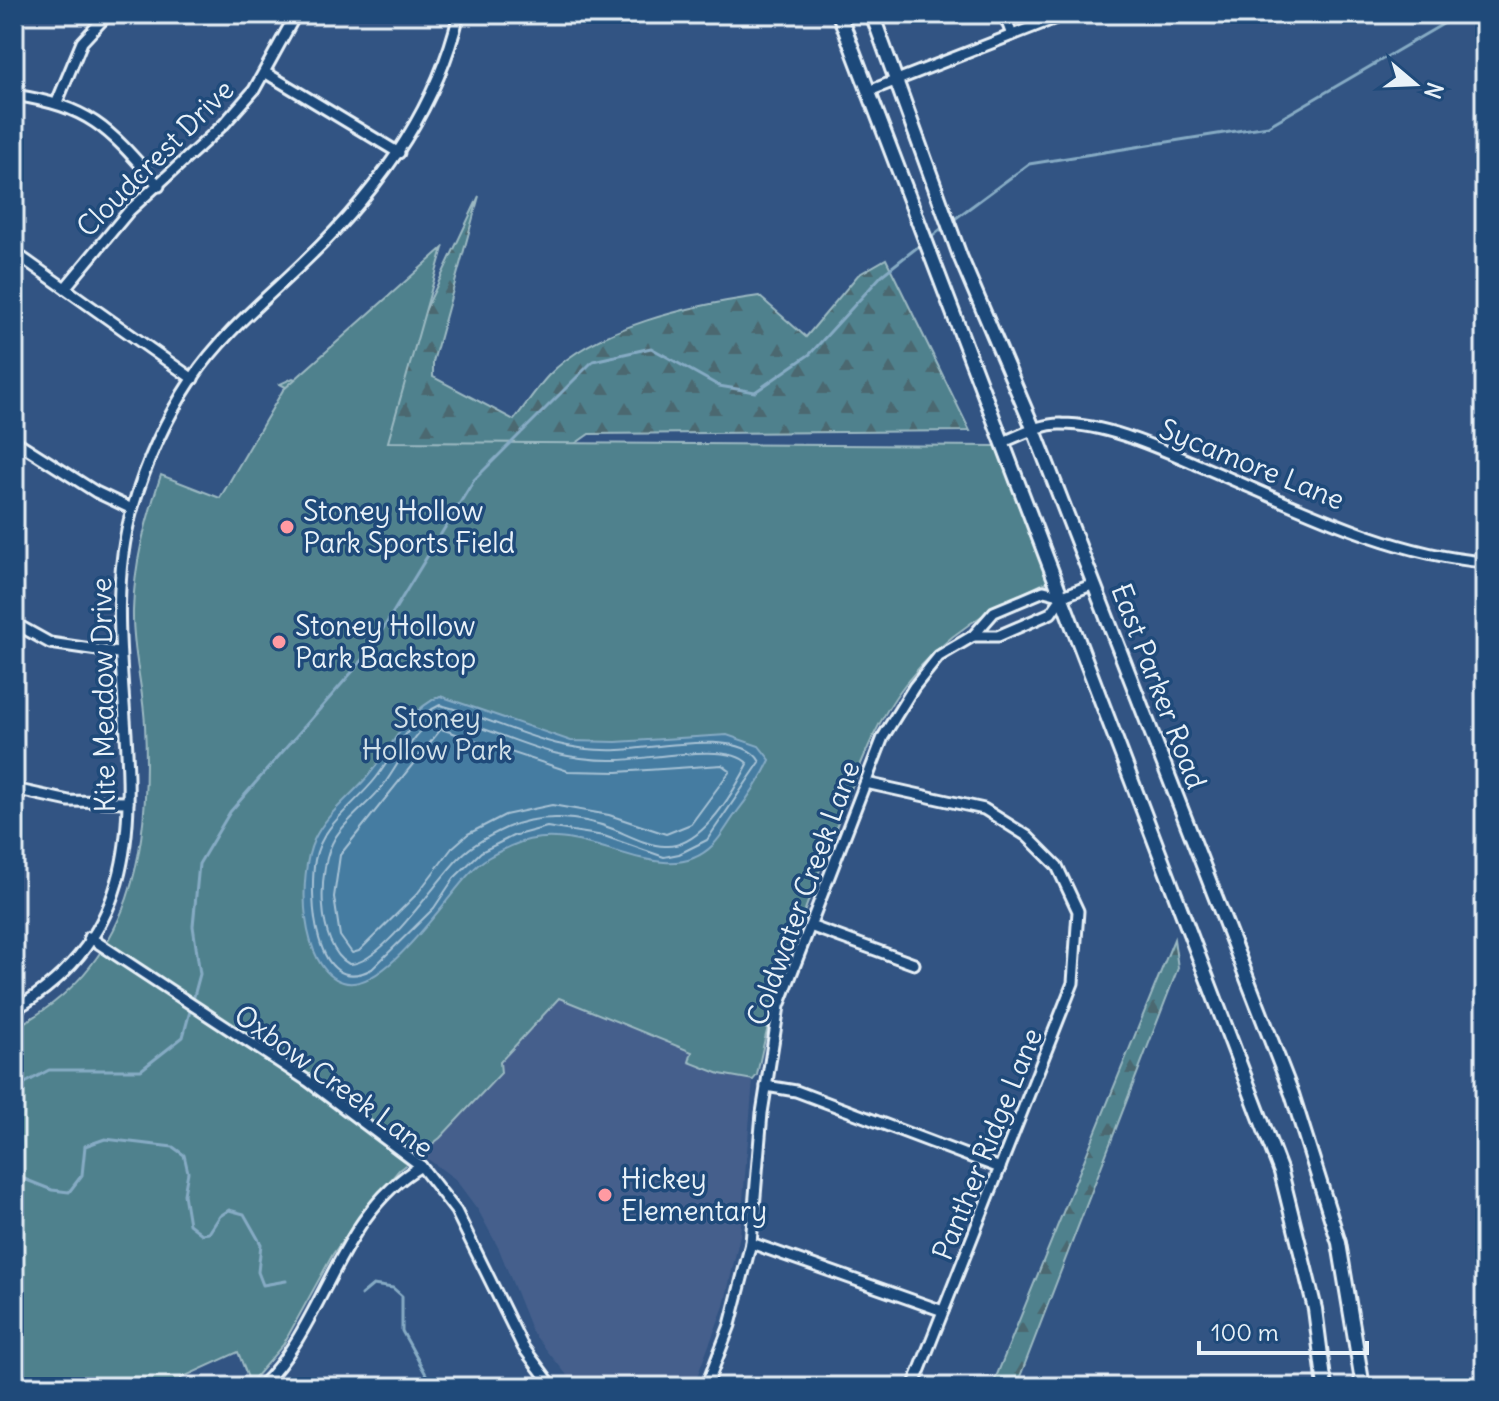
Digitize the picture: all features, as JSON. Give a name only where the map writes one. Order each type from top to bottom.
[{"type":"main road","name":"East Parker Road","points":[[839,14],[1063,596],[1289,1198],[1315,1309],[1325,1387]]},
{"type":"main road","name":"East Parker Road","points":[[872,14],[899,81],[960,256],[1034,430],[1318,1168],[1345,1268],[1363,1387]]},
{"type":"street","points":[[57,102],[82,42],[108,14]]},
{"type":"street","name":"Cloudcrest Drive","points":[[65,288],[129,211],[224,124],[266,73],[296,14]]},
{"type":"street","name":"Kite Meadow Drive","points":[[14,1010],[55,979],[89,937],[108,909],[122,872],[128,802],[128,726],[118,653],[120,577],[132,509],[152,454],[193,379],[247,316],[340,226],[399,153],[440,73],[459,14]]},
{"type":"street","points":[[1004,14],[1012,35]]},
{"type":"street","points":[[869,91],[1066,14]]},
{"type":"street","points":[[266,73],[399,153]]},
{"type":"street","points":[[14,95],[78,109],[111,131],[159,186]]},
{"type":"street","points":[[14,252],[193,379]]},
{"type":"street","name":"Sycamore Lane","points":[[1003,442],[1061,423],[1123,437],[1383,539],[1443,557],[1485,562]]},
{"type":"street","points":[[14,440],[96,492],[132,509]]},
{"type":"street","name":"Coldwater Creek Lane","points":[[973,636],[998,636],[1051,613],[1063,596],[1094,584]]},
{"type":"street","name":"Coldwater Creek Lane","points":[[706,1387],[730,1325],[751,1243],[766,1086],[779,1006],[883,737],[914,687],[939,656],[973,636],[994,612],[1044,591],[1063,596]]},
{"type":"street","points":[[14,623],[31,634],[60,645],[118,653]]},
{"type":"street","name":"Panther Ridge Lane","points":[[866,783],[984,809],[1027,836],[1057,866],[1078,911],[1073,983],[913,1387]]},
{"type":"street","points":[[14,789],[69,801],[128,802]]},
{"type":"street","points":[[810,926],[914,964]]},
{"type":"street","name":"Oxbow Creek Lane","points":[[89,937],[308,1081],[421,1166],[456,1211],[523,1347],[553,1387]]},
{"type":"street","points":[[766,1086],[796,1091],[1000,1168]]},
{"type":"street","points":[[260,1387],[284,1357],[361,1224],[405,1175],[421,1166]]},
{"type":"street","points":[[751,1243],[943,1311]]},
{"type":"shaded area","name":"Hickey Elementary","points":[[559,998],[692,1052],[689,1062],[720,1074],[753,1080],[740,1235],[724,1306],[693,1387],[575,1385],[532,1332],[499,1249],[478,1210],[455,1179],[421,1154],[440,1138],[500,1062]]},
{"type":"green space","points":[[479,196],[433,362],[433,377],[514,420],[548,376],[568,359],[618,331],[676,312],[759,296],[806,337],[858,275],[886,259],[970,431],[589,434],[556,457],[411,455],[280,384],[293,378],[357,402],[402,360]]},
{"type":"green space","name":"Stoney Hollow Park","points":[[443,248],[388,442],[997,446],[1049,581],[971,623],[921,665],[894,699],[858,770],[802,918],[753,1080],[720,1074],[689,1062],[692,1052],[559,998],[500,1062],[501,1073],[440,1138],[399,1170],[362,1214],[333,1254],[283,1345],[250,1383],[238,1352],[181,1378],[182,1387],[14,1387],[14,1028],[54,1002],[86,972],[110,937],[127,899],[138,858],[146,771],[144,711],[133,625],[134,593],[142,542],[161,475],[220,498],[283,390]]},
{"type":"green space","points":[[1174,939],[1178,968],[1016,1387],[992,1387]]},
{"type":"water","points":[[440,696],[571,741],[616,742],[727,735],[759,746],[770,760],[754,789],[719,838],[692,859],[669,862],[645,859],[565,839],[538,838],[511,846],[475,867],[395,960],[377,974],[359,982],[343,982],[328,973],[310,940],[305,896],[309,855],[314,840],[332,814],[377,765],[408,721]]},
{"type":"waterway","points":[[952,221],[1029,164],[1268,126],[1455,17],[1485,20]]},
{"type":"waterway","points":[[930,238],[946,225]]},
{"type":"waterway","points":[[14,1089],[49,1070],[141,1070],[183,1037],[200,974],[193,926],[199,864],[230,812],[367,655],[474,480],[593,361],[651,348],[719,386],[755,392],[810,354],[882,275],[924,242]]},
{"type":"waterway","points":[[14,1175],[52,1190],[69,1192],[82,1175],[85,1146],[105,1139],[173,1147],[184,1155],[188,1172],[184,1194],[189,1224],[202,1234],[209,1233],[220,1216],[229,1210],[244,1214],[261,1244],[258,1272],[263,1285],[286,1281]]},
{"type":"waterway","points":[[361,1295],[373,1285],[393,1288],[402,1296],[402,1331],[433,1387]]},
{"type":"place","name":"Stoney Hollow Park Sports Field","points":[[287,527]]},
{"type":"place","name":"Stoney Hollow Park Backstop","points":[[279,642]]},
{"type":"place","name":"Hickey Elementary","points":[[605,1195]]}]
